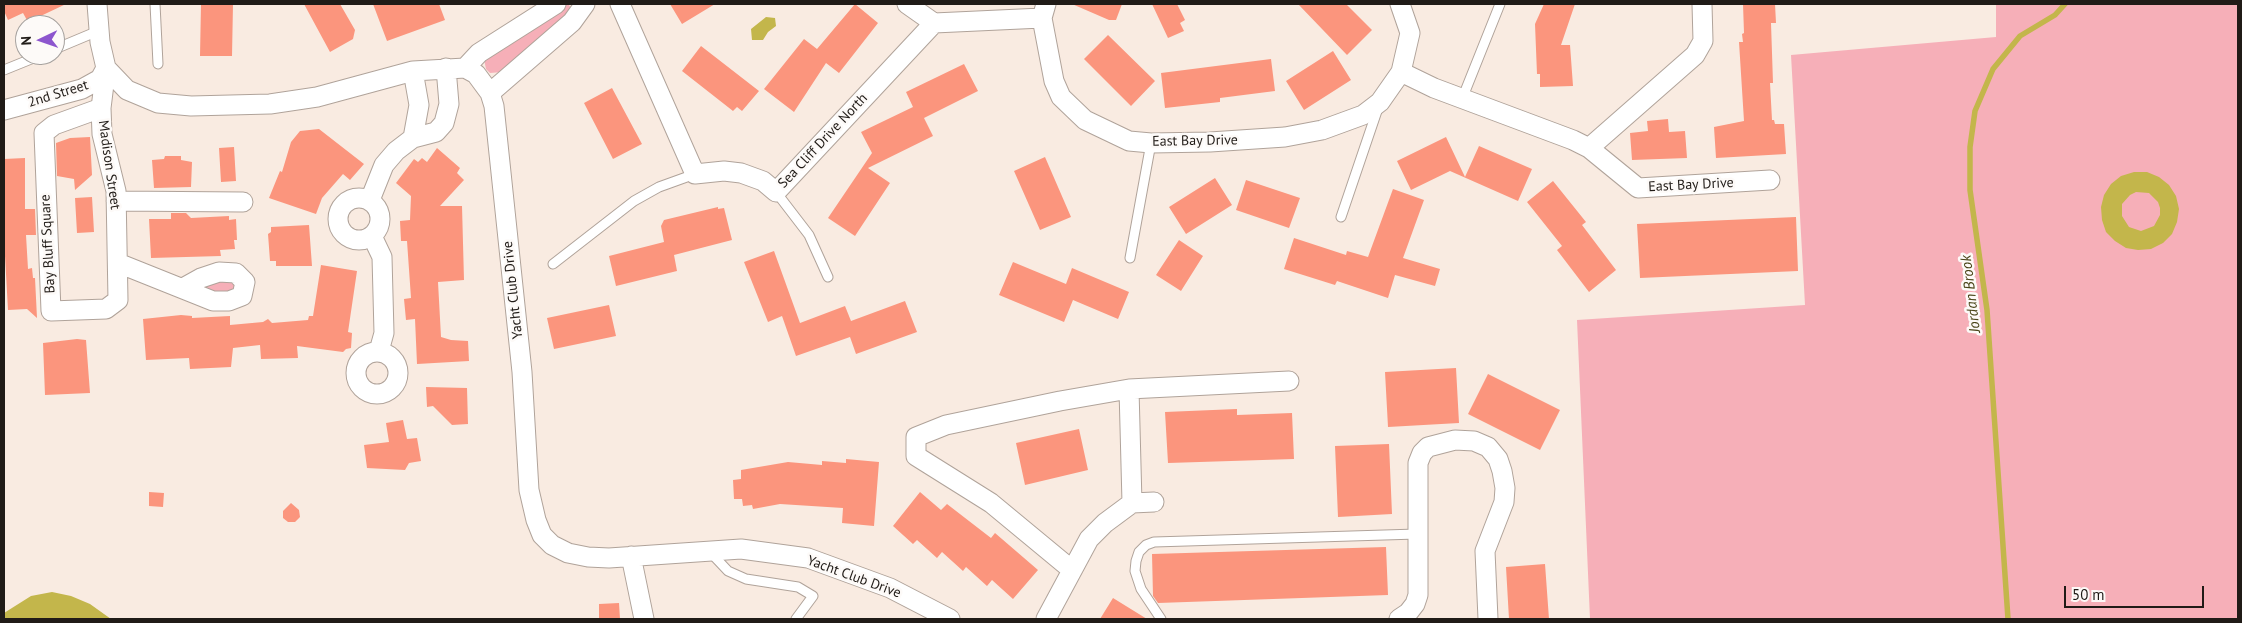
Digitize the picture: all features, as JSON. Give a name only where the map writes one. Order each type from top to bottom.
[{"type":"street","points":[[97,4],[98,31],[106,68],[127,90],[136,95],[158,103],[191,106],[294,101],[413,71],[465,68],[479,53],[556,4]]},
{"type":"street","points":[[490,93],[572,22],[585,4]]},
{"type":"street","points":[[620,4],[695,174]]},
{"type":"street","points":[[907,4],[934,23],[1044,11]]},
{"type":"street","name":"East Bay Drive","points":[[1044,11],[1054,81],[1061,96],[1085,120],[1129,141],[1151,143],[1285,137],[1322,130],[1363,115],[1380,102],[1401,72],[1410,33],[1400,4]]},
{"type":"street","points":[[1589,148],[1695,55],[1703,41],[1702,4]]},
{"type":"street","name":"Sea Cliff Drive North","points":[[695,174],[724,171],[741,172],[763,181],[776,192],[934,23]]},
{"type":"street","name":"Madison Street","points":[[106,68],[101,108],[102,134],[116,191],[118,263]]},
{"type":"street","name":"2nd Street","points":[[4,110],[82,90],[100,79],[106,68]]},
{"type":"street","points":[[370,200],[384,165],[396,151],[413,138],[436,132],[444,123],[449,104],[446,68]]},
{"type":"street","name":"Yacht Club Drive","points":[[465,68],[476,74],[490,93],[494,106],[522,372],[529,490],[536,520],[542,535],[552,545],[568,553],[588,557],[741,549],[808,558],[890,588],[950,619]]},
{"type":"street","points":[[413,71],[419,105],[418,122],[413,138]]},
{"type":"street","name":"East Bay Drive","points":[[1401,72],[1462,99],[1589,148],[1638,188],[1770,180]]},
{"type":"street","name":"Bay Bluff Square","points":[[101,108],[54,125],[44,133],[51,311],[106,309],[118,300],[118,263]]},
{"type":"street","points":[[363,198],[375,204],[380,217],[377,230],[372,236],[352,238],[346,235],[339,223],[340,210],[350,200],[363,198]]},
{"type":"street","points":[[116,201],[243,202]]},
{"type":"street","points":[[372,236],[382,257],[384,333],[380,351]]},
{"type":"street","points":[[118,263],[183,288]]},
{"type":"street","points":[[1072,570],[991,503],[916,456],[916,437],[946,425],[1060,401],[1129,390],[1289,381]]},
{"type":"street","points":[[1129,390],[1132,503]]},
{"type":"street","points":[[1399,619],[1408,613],[1415,604],[1418,595],[1417,476],[1422,453],[1428,447],[1455,440],[1474,441],[1488,447],[1498,459],[1505,488],[1504,502],[1485,551],[1488,619]]},
{"type":"street","points":[[1046,619],[1089,539],[1110,518],[1132,503],[1154,502]]},
{"type":"street","points":[[631,556],[644,619]]},
{"type":"lane","points":[[155,4],[158,64]]},
{"type":"lane","points":[[1462,99],[1500,4]]},
{"type":"lane","points":[[65,45],[98,31]]},
{"type":"lane","points":[[4,70],[16,65]]},
{"type":"lane","points":[[1341,217],[1380,102]]},
{"type":"lane","points":[[1130,258],[1151,143]]},
{"type":"lane","points":[[553,264],[634,201],[659,187],[695,174]]},
{"type":"lane","points":[[776,192],[809,234],[828,277]]},
{"type":"lane","points":[[1161,619],[1141,589],[1135,571],[1139,552],[1146,545],[1154,542],[1418,534]]},
{"type":"lane","points":[[709,551],[728,572],[746,579],[798,587],[813,596],[796,619]]},
{"type":"shaded area","points":[[568,4],[574,11],[502,72],[490,73],[486,69],[484,59],[557,8]]},
{"type":"shaded area","points":[[1996,4],[2238,4],[2238,619],[1590,619],[1577,320],[1805,305],[1791,55],[1996,37]]},
{"type":"shaded area","points":[[766,17],[775,18],[776,26],[768,32],[763,40],[752,40],[751,29]]},
{"type":"shaded area","points":[[2134,172],[2147,172],[2159,177],[2169,185],[2176,196],[2179,209],[2177,222],[2172,234],[2163,243],[2151,249],[2138,250],[2126,248],[2106,232],[2102,220],[2101,207],[2104,195],[2111,184],[2121,176]],"holes":[[[2136,192],[2149,193],[2158,202],[2160,208],[2160,215],[2154,226],[2141,231],[2129,227],[2122,216],[2122,204],[2130,195]]]},
{"type":"shaded area","points":[[229,278],[239,283],[231,296],[197,286]]},
{"type":"shaded area","points":[[52,592],[71,596],[90,604],[111,619],[4,619],[4,613],[31,596]]},
{"type":"building","points":[[4,4],[66,4],[43,15],[24,15],[23,13],[15,15],[8,20],[4,11]]},
{"type":"building","points":[[201,4],[233,4],[232,56],[200,56]]},
{"type":"building","points":[[304,4],[340,4],[355,30],[353,39],[330,52]]},
{"type":"building","points":[[373,4],[439,4],[445,20],[387,41]]},
{"type":"building","points":[[670,4],[715,4],[682,24]]},
{"type":"building","points":[[855,4],[878,23],[839,73],[826,63],[794,112],[764,89],[804,39],[817,49]]},
{"type":"building","points":[[1072,4],[1122,4],[1116,20],[1109,20]]},
{"type":"building","points":[[1152,4],[1177,4],[1185,20],[1180,23],[1184,31],[1168,38]]},
{"type":"building","points":[[1298,4],[1346,4],[1372,30],[1347,55]]},
{"type":"building","points":[[1544,4],[1575,4],[1561,45],[1570,45],[1573,86],[1540,87],[1540,74],[1537,74],[1535,24]]},
{"type":"building","points":[[1743,4],[1775,4],[1776,23],[1771,23],[1773,83],[1770,83],[1772,120],[1774,120],[1775,124],[1784,124],[1786,154],[1716,158],[1714,127],[1744,121],[1739,42],[1743,42],[1742,34],[1744,33]]},
{"type":"building","points":[[1108,35],[1155,81],[1131,106],[1084,59]]},
{"type":"building","points":[[701,46],[759,91],[742,111],[737,107],[733,111],[682,71]]},
{"type":"building","points":[[1333,51],[1351,80],[1304,110],[1286,81]]},
{"type":"building","points":[[1271,59],[1275,91],[1220,98],[1220,102],[1165,108],[1161,73]]},
{"type":"building","points":[[964,64],[978,91],[924,118],[933,136],[868,168],[890,183],[855,236],[828,218],[872,153],[861,132],[913,107],[906,92]]},
{"type":"building","points":[[612,88],[642,144],[613,159],[584,103]]},
{"type":"building","points":[[1668,119],[1669,132],[1685,131],[1687,158],[1632,160],[1630,133],[1648,131],[1647,121]]},
{"type":"building","points":[[319,129],[364,164],[350,180],[343,174],[322,198],[316,214],[269,198],[280,171],[282,172],[291,142],[300,131]]},
{"type":"building","points":[[90,137],[92,175],[75,190],[74,179],[57,176],[56,143],[70,138]]},
{"type":"building","points":[[1446,137],[1465,177],[1479,146],[1532,169],[1518,201],[1450,171],[1411,190],[1397,161]]},
{"type":"building","points":[[234,147],[236,181],[221,182],[219,148]]},
{"type":"building","points":[[437,148],[460,168],[457,173],[464,180],[440,206],[462,206],[464,280],[438,282],[441,337],[451,340],[468,341],[469,361],[417,364],[415,319],[406,320],[404,299],[411,298],[407,241],[401,241],[400,221],[410,220],[411,196],[396,183],[414,159],[418,162],[422,158],[427,162]]},
{"type":"building","points":[[165,156],[181,156],[181,160],[192,162],[191,187],[154,188],[152,160],[164,159]]},
{"type":"building","points":[[1045,157],[1071,217],[1040,230],[1014,171]]},
{"type":"building","points":[[25,158],[25,209],[35,209],[36,235],[26,235],[28,269],[32,268],[33,278],[35,278],[37,318],[27,309],[8,310],[4,238],[4,159]]},
{"type":"building","points":[[1215,178],[1232,205],[1186,234],[1169,207]]},
{"type":"building","points":[[1246,180],[1300,198],[1289,228],[1236,210]]},
{"type":"building","points":[[1553,181],[1586,222],[1582,225],[1616,270],[1589,292],[1557,250],[1562,246],[1527,202]]},
{"type":"building","points":[[1393,189],[1424,200],[1403,258],[1440,269],[1435,286],[1395,275],[1388,298],[1337,281],[1335,285],[1284,269],[1294,238],[1346,255],[1347,251],[1368,257]]},
{"type":"building","points":[[92,197],[94,232],[77,233],[75,198]]},
{"type":"building","points":[[718,207],[718,209],[724,208],[732,240],[674,255],[677,271],[616,286],[609,256],[664,242],[661,226],[664,220]]},
{"type":"building","points":[[171,213],[186,213],[191,218],[229,216],[229,220],[236,219],[237,240],[234,240],[235,249],[220,250],[221,256],[151,258],[149,219],[171,219]]},
{"type":"building","points":[[1796,217],[1798,271],[1640,278],[1637,224]]},
{"type":"building","points":[[309,225],[312,266],[276,266],[276,261],[270,261],[268,234],[271,232],[271,227]]},
{"type":"building","points":[[1179,240],[1203,256],[1181,291],[1156,275]]},
{"type":"building","points":[[774,251],[800,323],[845,306],[851,321],[905,301],[917,332],[856,354],[850,337],[796,356],[782,316],[768,322],[744,262]]},
{"type":"building","points":[[1013,262],[1066,284],[1072,268],[1129,292],[1118,319],[1073,300],[1064,322],[999,295]]},
{"type":"building","points":[[321,265],[357,271],[348,332],[352,333],[351,348],[343,352],[297,346],[298,358],[261,359],[260,345],[233,348],[231,367],[190,369],[189,358],[146,360],[143,319],[181,315],[192,316],[192,318],[230,316],[230,325],[263,322],[268,319],[272,323],[308,320],[309,316],[313,316]]},
{"type":"building","points":[[609,305],[616,336],[554,349],[547,318]]},
{"type":"building","points":[[77,339],[86,340],[90,393],[45,395],[43,343]]},
{"type":"building","points":[[1456,368],[1459,423],[1388,427],[1385,372]]},
{"type":"building","points":[[1488,374],[1560,410],[1540,450],[1468,414]]},
{"type":"building","points":[[426,387],[467,388],[468,424],[452,425],[433,406],[427,407]]},
{"type":"building","points":[[1237,409],[1237,415],[1292,413],[1294,459],[1168,463],[1165,412]]},
{"type":"building","points":[[403,420],[407,439],[417,438],[421,461],[409,463],[405,470],[367,468],[364,445],[389,442],[386,423]]},
{"type":"building","points":[[1079,429],[1088,470],[1025,485],[1016,443]]},
{"type":"building","points":[[1389,444],[1392,514],[1338,517],[1335,446]]},
{"type":"building","points":[[846,459],[879,462],[874,526],[842,523],[843,508],[780,504],[753,509],[752,505],[743,506],[742,499],[734,499],[733,480],[741,479],[741,470],[788,462],[822,465],[822,461],[846,463]]},
{"type":"building","points":[[149,492],[164,493],[163,507],[149,506]]},
{"type":"building","points":[[920,492],[941,510],[947,504],[991,538],[995,533],[1038,570],[1013,599],[992,580],[987,586],[966,567],[963,571],[942,552],[937,558],[917,540],[913,544],[893,526]]},
{"type":"building","points":[[291,503],[299,510],[300,517],[295,522],[288,522],[283,518],[283,511]]},
{"type":"building","points":[[1386,547],[1388,595],[1158,603],[1153,596],[1152,554]]},
{"type":"building","points":[[1545,564],[1549,619],[1509,619],[1506,567]]},
{"type":"building","points":[[1113,598],[1147,619],[1100,619]]},
{"type":"building","points":[[619,603],[620,619],[599,619],[599,604]]},
{"type":"waterway","name":"Jordan Brook","points":[[2008,619],[1987,310],[1970,190],[1970,147],[1975,111],[1993,69],[2020,36],[2055,15],[2065,4]]}]
